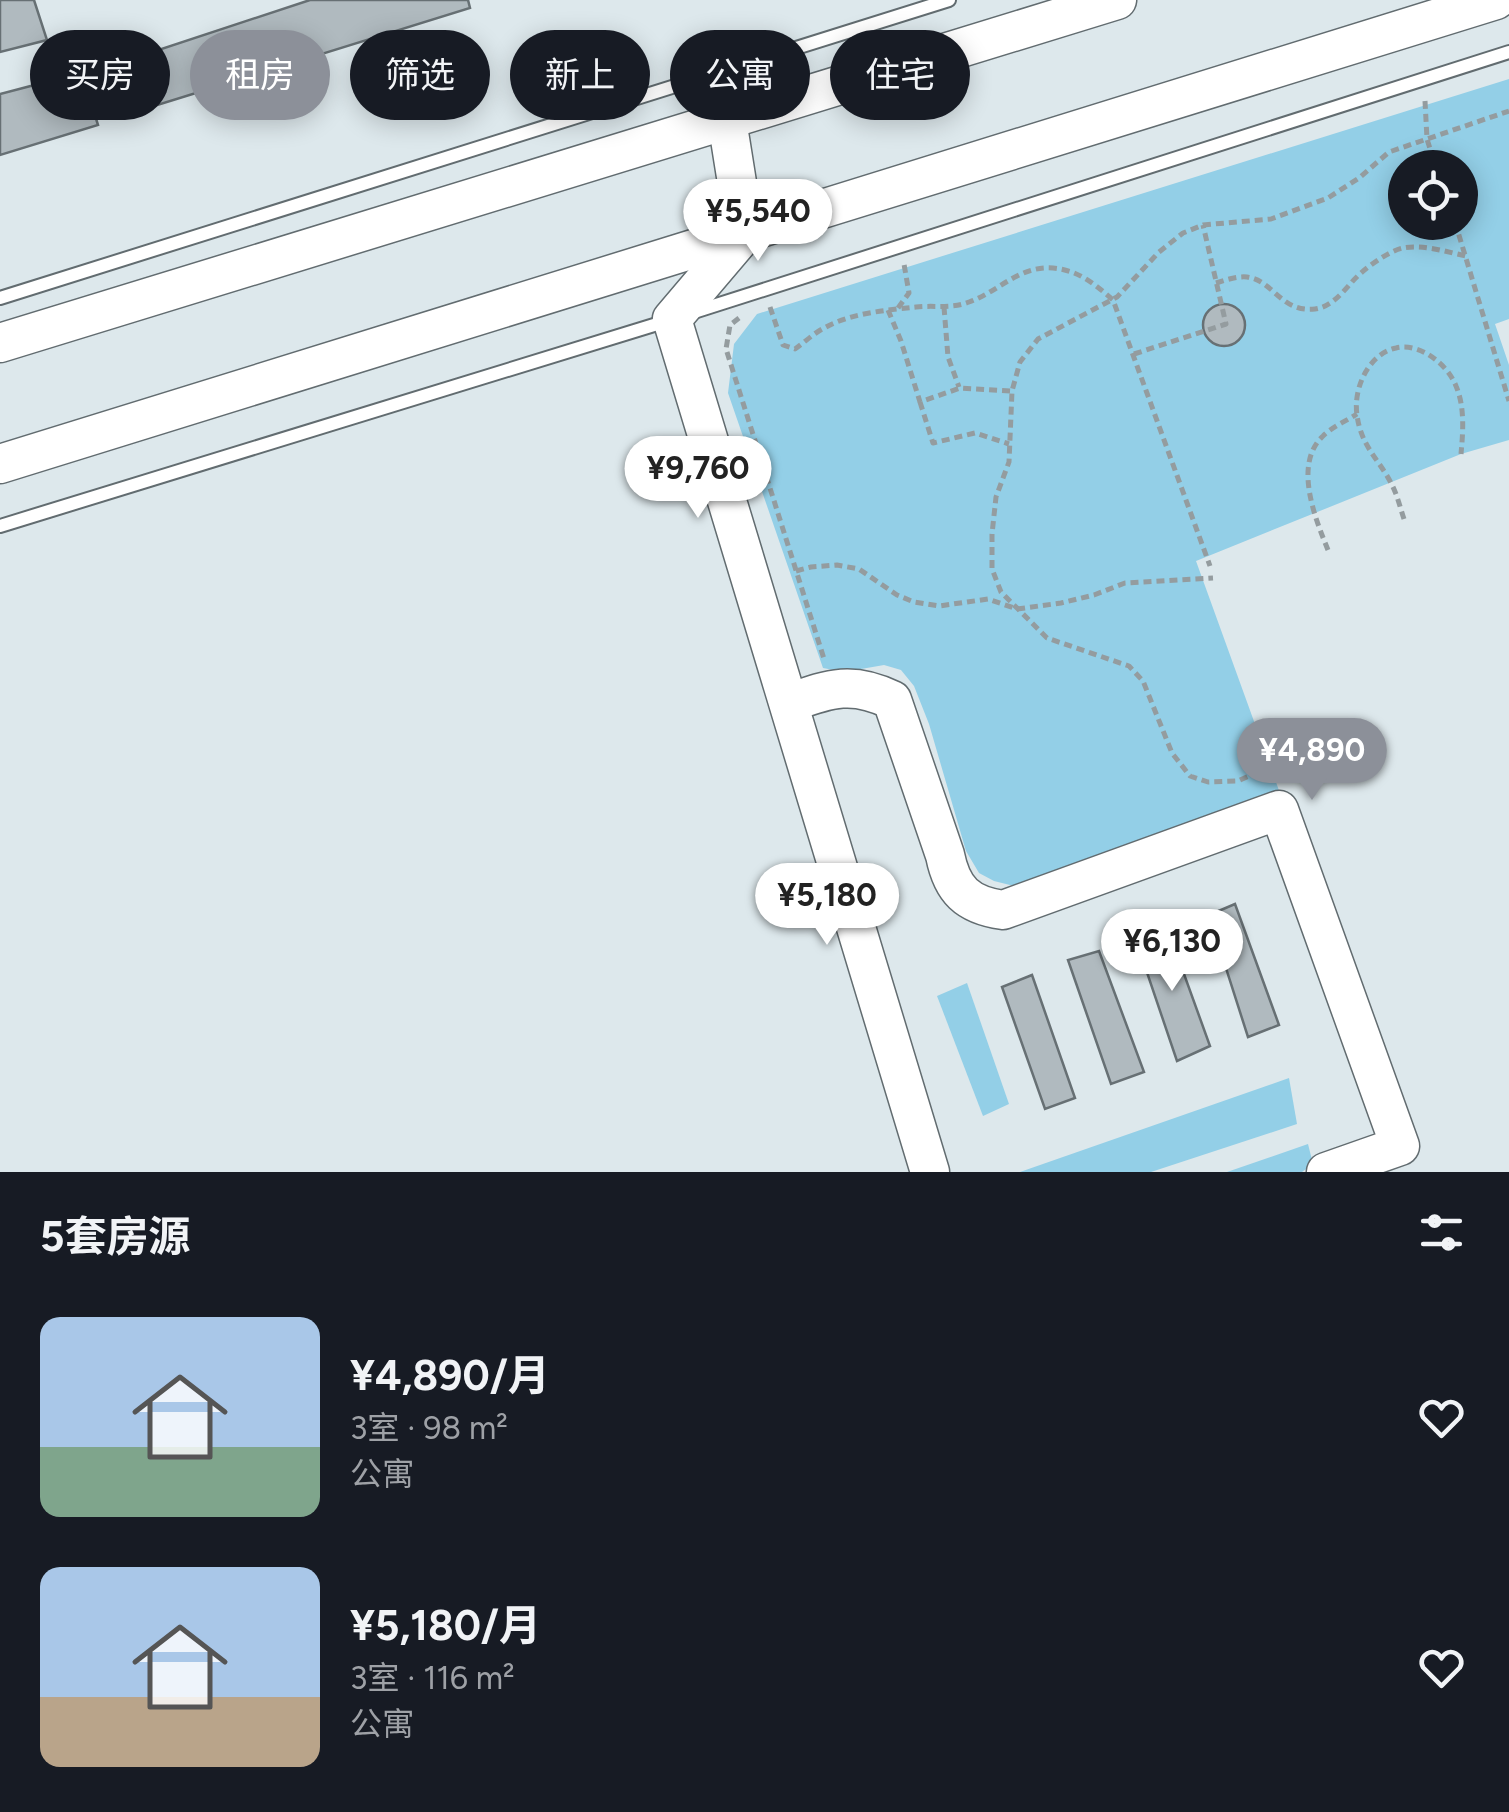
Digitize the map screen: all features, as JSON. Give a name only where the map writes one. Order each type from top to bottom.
[{"type":"main road","points":[[810,94],[1117,0]]},
{"type":"main road","points":[[0,464],[1496,0]]},
{"type":"main road","points":[[0,343],[727,120],[746,233]]},
{"type":"main road","points":[[746,233],[672,319],[930,1172]]},
{"type":"main road","points":[[789,704],[832,688],[853,687],[892,700],[948,872],[970,900],[986,907],[1004,910],[1279,810],[1400,1146],[1326,1172]]},
{"type":"lane","points":[[810,43],[949,0]]},
{"type":"lane","points":[[0,526],[672,319],[1509,52]]},
{"type":"lane","points":[[0,298],[670,87]]},
{"type":"path","points":[[1425,101],[1430,150]]},
{"type":"path","points":[[1271,766],[1238,781],[1208,782],[1190,776],[1172,753],[1143,681],[1129,666],[1047,638],[1001,592],[992,569],[992,534],[996,497],[1009,462],[1012,391],[1020,362],[1038,339],[1113,300],[1159,252],[1183,234],[1203,225],[1271,219],[1328,198],[1389,152],[1509,111]]},
{"type":"path","points":[[1134,354],[1226,324],[1203,225]]},
{"type":"path","points":[[1460,240],[1509,401]]},
{"type":"path","points":[[897,309],[909,292],[899,246]]},
{"type":"path","points":[[1216,283],[1243,276],[1260,280],[1280,300],[1299,308],[1315,309],[1328,306],[1359,273],[1402,248],[1466,256]]},
{"type":"path","points":[[759,306],[769,303],[783,345],[795,349],[824,327],[846,319],[888,310],[968,303],[1031,270],[1074,272],[1113,300],[1210,566]]},
{"type":"path","points":[[944,308],[948,357],[960,388]]},
{"type":"path","points":[[749,310],[730,325],[726,349],[826,664]]},
{"type":"path","points":[[888,310],[933,443],[974,433],[1010,444]]},
{"type":"path","points":[[1404,519],[1391,483],[1369,453],[1356,414],[1357,390],[1378,356],[1396,348],[1412,348],[1428,353],[1440,363],[1456,383],[1462,419],[1461,454]]},
{"type":"path","points":[[920,402],[960,388],[1012,391]]},
{"type":"path","points":[[1328,550],[1310,495],[1308,458],[1322,437],[1356,414]]},
{"type":"path","points":[[796,570],[837,565],[859,568],[914,602],[939,606],[988,599],[1017,609],[1061,603],[1125,583],[1214,578]]},
{"type":"shaded area","points":[[1509,79],[1509,319],[1495,324],[1509,365],[1509,440],[1461,454],[1196,561],[1281,796],[1029,885],[1010,885],[979,873],[966,851],[929,724],[914,686],[901,670],[884,665],[844,672],[823,668],[728,393],[734,344],[757,314]]},
{"type":"shaded area","points":[[967,983],[1009,1104],[983,1116],[937,996]]},
{"type":"shaded area","points":[[1289,1078],[1297,1124],[1151,1172],[1020,1172]]},
{"type":"shaded area","points":[[1308,1144],[1313,1164],[1302,1172],[1227,1172]]},
{"type":"building","points":[[0,0],[34,0],[44,30],[30,30],[30,44],[0,52]]},
{"type":"building","points":[[310,0],[468,0],[470,8],[399,30],[350,30],[350,45],[330,51],[330,30],[219,30]]},
{"type":"building","points":[[190,40],[190,95],[170,101],[170,46]]},
{"type":"building","points":[[30,86],[30,120],[96,120],[98,125],[0,155],[0,94]]},
{"type":"building","points":[[1224,304],[1239,310],[1245,325],[1239,340],[1224,346],[1209,340],[1203,325],[1209,310]]},
{"type":"building","points":[[1235,904],[1279,1025],[1248,1037],[1209,915]]},
{"type":"building","points":[[1167,927],[1210,1046],[1177,1061],[1135,937]]},
{"type":"building","points":[[1099,951],[1144,1072],[1111,1084],[1068,960]]},
{"type":"building","points":[[1032,975],[1075,1098],[1045,1109],[1002,987]]}]
